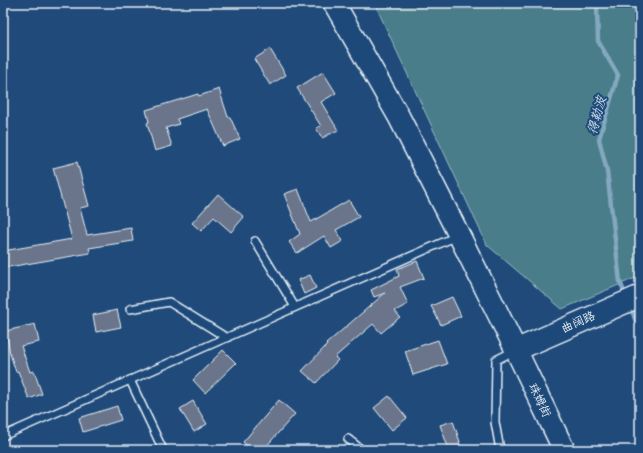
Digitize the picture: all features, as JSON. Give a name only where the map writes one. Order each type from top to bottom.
[{"type":"street","name":"珠姆街","points":[[334,3],[399,117],[516,350],[564,450]]},
{"type":"street","name":"曲阔路","points":[[516,350],[640,296]]},
{"type":"lane","points":[[3,436],[459,235]]},
{"type":"lane","points":[[255,241],[295,307]]},
{"type":"lane","points":[[130,309],[169,302],[227,338]]},
{"type":"lane","points":[[500,450],[494,422],[496,360],[516,350]]},
{"type":"lane","points":[[130,380],[163,450]]},
{"type":"lane","points":[[348,439],[362,450]]},
{"type":"green space","points":[[376,3],[640,3],[640,276],[562,309],[487,245],[379,13]]},
{"type":"building","points":[[270,49],[286,75],[270,85],[254,59]]},
{"type":"building","points":[[323,72],[336,93],[321,102],[338,130],[322,138],[316,128],[321,126],[297,88]]},
{"type":"building","points":[[219,89],[228,117],[230,117],[240,139],[223,146],[207,109],[177,119],[179,124],[166,128],[172,146],[155,151],[147,123],[149,122],[146,110]]},
{"type":"building","points":[[77,162],[89,206],[80,208],[87,235],[131,228],[133,241],[89,248],[90,253],[3,268],[3,251],[72,239],[53,168]]},
{"type":"building","points":[[298,189],[311,222],[349,200],[359,217],[336,230],[343,241],[331,248],[324,236],[297,253],[289,242],[300,234],[284,194]]},
{"type":"building","points":[[218,194],[244,217],[231,232],[214,217],[201,231],[192,223]]},
{"type":"building","points":[[417,261],[424,278],[400,287],[408,304],[395,311],[400,317],[381,333],[373,324],[335,357],[338,360],[316,383],[302,371],[327,345],[326,344],[385,293],[374,297],[371,290],[399,276],[397,269]]},
{"type":"building","points":[[310,275],[316,288],[304,294],[298,280]]},
{"type":"building","points":[[452,297],[461,316],[441,325],[431,306]]},
{"type":"building","points":[[117,310],[121,327],[96,332],[93,315]]},
{"type":"building","points":[[35,324],[39,342],[21,346],[30,372],[34,371],[42,394],[29,399],[18,371],[16,372],[10,354],[6,331]]},
{"type":"building","points":[[438,340],[447,364],[413,375],[405,351]]},
{"type":"building","points":[[223,350],[236,363],[205,393],[193,380]]},
{"type":"building","points":[[389,396],[407,418],[392,430],[374,408]]},
{"type":"building","points":[[279,400],[295,414],[263,450],[252,450],[243,442]]},
{"type":"building","points":[[193,401],[207,424],[194,432],[180,409]]},
{"type":"building","points":[[117,406],[121,420],[83,432],[79,418]]},
{"type":"building","points":[[453,421],[462,450],[449,450],[440,425]]},
{"type":"waterway","name":"得勒波","points":[[604,3],[597,7],[598,41],[618,75],[599,139],[607,171],[620,282],[623,289]]},
{"type":"waterway","name":"得勒波","points":[[633,313],[636,322],[640,327]]}]
